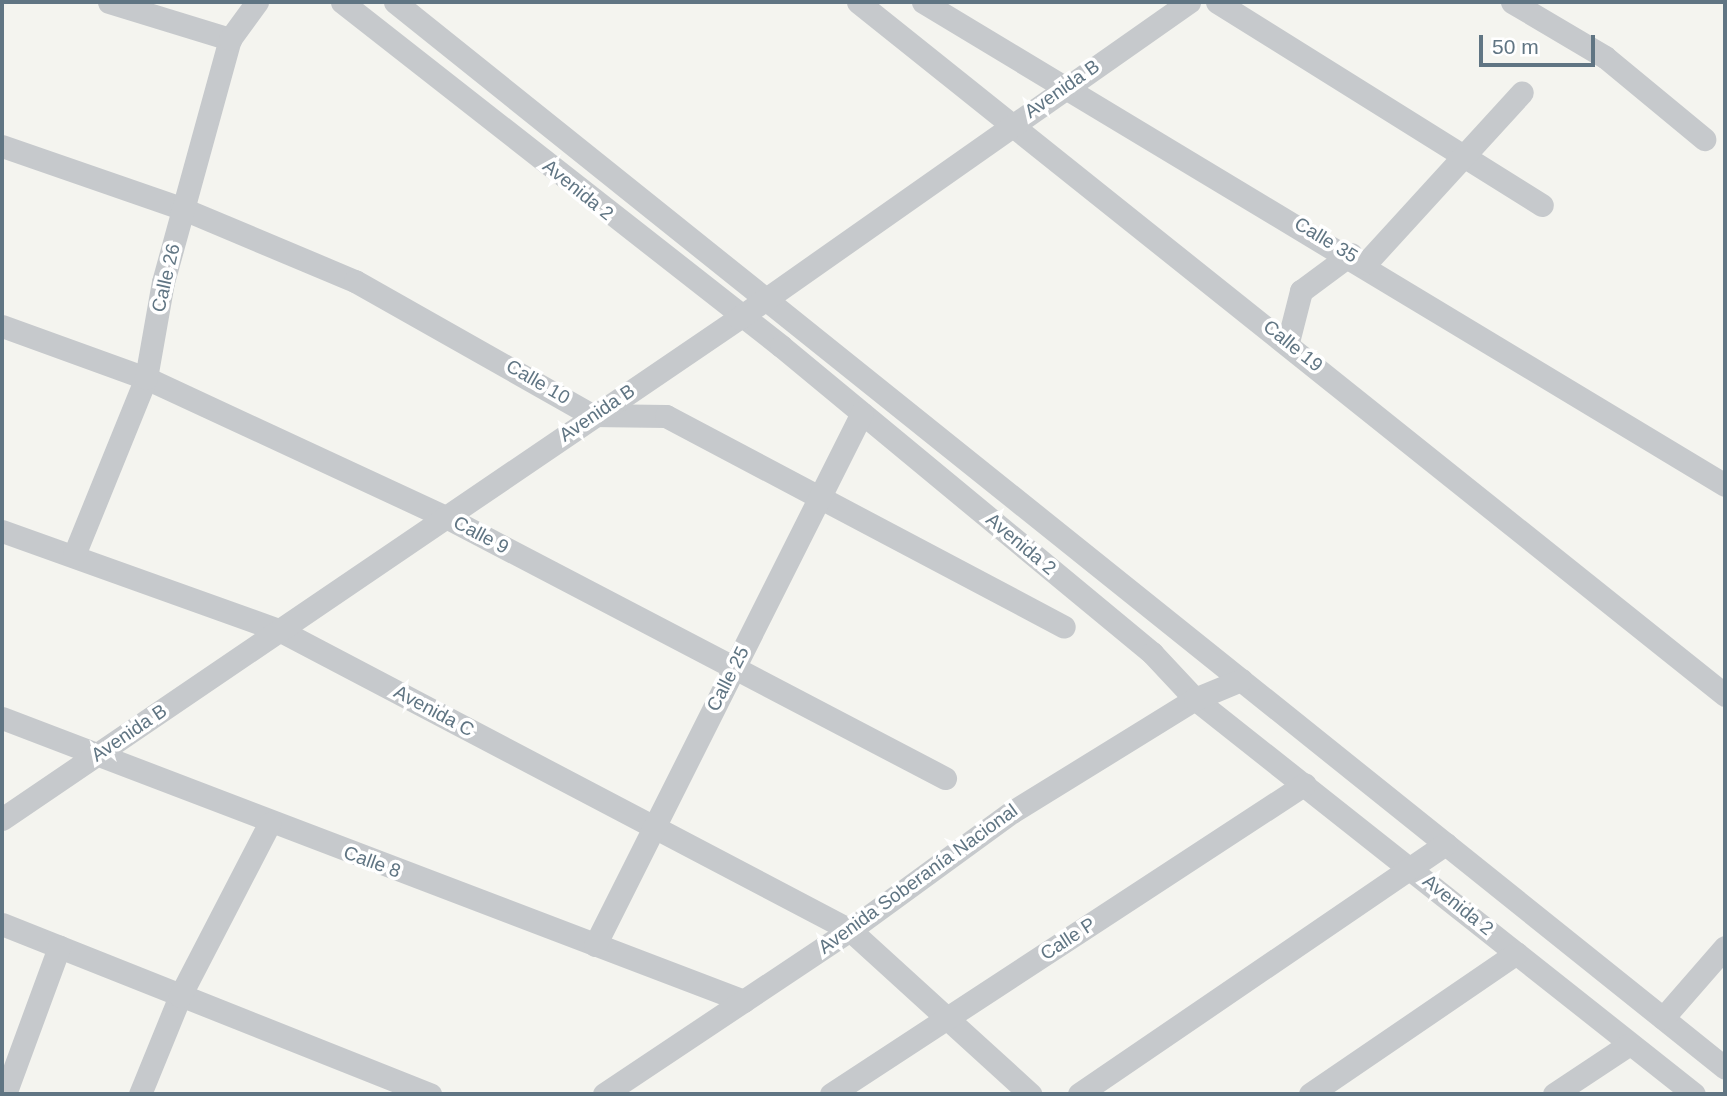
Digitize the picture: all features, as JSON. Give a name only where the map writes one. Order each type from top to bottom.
[{"type":"street","points":[[109,2],[230,39]]},
{"type":"street","name":"Calle 26","points":[[74,555],[146,378],[183,209],[230,39],[257,2]]},
{"type":"street","name":"Avenida 2","points":[[342,2],[738,318],[862,413],[1152,653],[1195,699],[1306,784],[1628,1045],[1694,1094]]},
{"type":"street","name":"Avenida 2","points":[[395,2],[1725,1068]]},
{"type":"street","name":"Calle 19","points":[[858,2],[1015,122],[1725,695]]},
{"type":"street","name":"Calle 35","points":[[923,2],[945,8],[1066,86],[1358,259],[1725,485]]},
{"type":"street","name":"Avenida B","points":[[2,820],[447,518],[592,415],[738,318],[1189,2]]},
{"type":"street","points":[[1217,2],[1542,205]]},
{"type":"street","points":[[1512,2],[1605,57],[1704,139]]},
{"type":"street","points":[[1288,342],[1301,291],[1358,259],[1464,156],[1522,92]]},
{"type":"street","name":"Calle 10","points":[[2,146],[183,209],[355,281],[592,415],[666,416],[1064,627]]},
{"type":"street","name":"Calle 9","points":[[2,326],[146,378],[447,518],[945,778]]},
{"type":"street","name":"Calle 25","points":[[594,945],[862,413]]},
{"type":"street","name":"Avenida C","points":[[2,531],[281,631],[850,929],[1030,1094]]},
{"type":"street","name":"Avenida Soberanía Nacional","points":[[604,1094],[850,929],[1012,811],[1195,699],[1241,680]]},
{"type":"street","name":"Calle 8","points":[[2,718],[99,754],[269,824],[744,1001]]},
{"type":"street","name":"Calle P","points":[[831,1094],[1306,784]]},
{"type":"street","points":[[140,1094],[180,996],[269,824]]},
{"type":"street","points":[[1079,1094],[1446,844]]},
{"type":"street","points":[[2,924],[430,1094]]},
{"type":"street","points":[[5,1094],[59,947]]},
{"type":"street","points":[[1663,1018],[1725,947]]},
{"type":"street","points":[[1310,1094],[1517,953]]},
{"type":"street","points":[[1553,1094],[1628,1045]]}]
